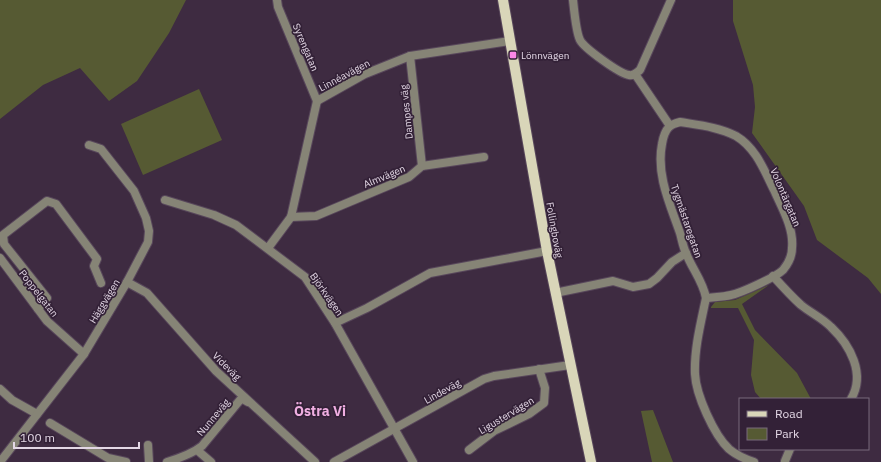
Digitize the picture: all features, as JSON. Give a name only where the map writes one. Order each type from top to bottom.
[{"type":"main road","name":"Follingboväg","points":[[503,0],[546,251],[592,462]]},
{"type":"street","name":"Syrengatan","points":[[277,0],[278,7],[317,101]]},
{"type":"street","points":[[573,0],[580,40],[584,46],[618,71],[631,76],[640,70],[670,0]]},
{"type":"street","name":"Linnéavägen","points":[[268,248],[291,217],[317,101],[365,74],[410,56],[510,41]]},
{"type":"street","name":"Dampes väg","points":[[410,56],[422,166]]},
{"type":"street","points":[[635,74],[670,126]]},
{"type":"street","name":"Volontärgatan","points":[[670,126],[680,122],[704,126],[735,136],[744,142],[759,160],[789,224],[792,246],[791,257],[782,270],[774,276]]},
{"type":"street","name":"Tygmästaregatan","points":[[670,126],[664,137],[660,160],[668,202],[681,235],[686,253],[701,281],[706,298],[696,356],[695,375],[700,397],[710,421],[721,441],[730,450],[754,462]]},
{"type":"street","name":"Häggvägen","points":[[0,462],[84,354],[127,282],[148,242],[149,231],[146,218],[134,191],[100,149],[89,145]]},
{"type":"street","points":[[422,166],[484,156]]},
{"type":"street","name":"Almvägen","points":[[291,217],[316,216],[409,178],[422,166]]},
{"type":"street","name":"Björkvägen","points":[[165,200],[214,215],[236,224],[305,277],[335,323],[413,462]]},
{"type":"street","points":[[38,308],[47,298],[4,244],[3,235],[47,201],[56,204],[97,259],[94,266],[101,283]]},
{"type":"street","points":[[335,323],[367,308],[430,273],[546,251]]},
{"type":"street","points":[[555,293],[613,281],[633,287],[649,284],[672,262],[686,253]]},
{"type":"street","name":"Poppelgatan","points":[[0,258],[47,321],[84,354]]},
{"type":"street","points":[[706,298],[732,295],[774,276],[786,291],[831,327],[850,351],[854,359],[857,372],[856,383],[851,398]]},
{"type":"street","name":"Videväg","points":[[127,282],[147,293],[216,371],[316,462]]},
{"type":"street","name":"Lindeväg","points":[[334,462],[484,379],[494,376],[570,365]]},
{"type":"street","name":"Ligustervägen","points":[[469,450],[494,431],[529,414],[544,403],[545,388],[539,369]]},
{"type":"street","points":[[0,389],[12,400],[36,414]]},
{"type":"street","name":"Nunneväg","points":[[167,462],[190,454],[202,446],[240,400],[243,399],[253,405]]},
{"type":"street","points":[[50,423],[108,458],[126,462]]},
{"type":"street","points":[[148,445],[150,462]]},
{"type":"street","points":[[197,450],[211,462]]},
{"type":"street","points":[[785,462],[790,450]]},
{"type":"green space","points":[[0,0],[186,0],[169,33],[137,81],[109,101],[80,68],[43,85],[0,119]]},
{"type":"green space","points":[[733,0],[881,0],[881,294],[868,278],[817,240],[804,206],[752,133],[755,107],[753,85],[733,21]]},
{"type":"green space","points":[[199,89],[222,140],[143,175],[121,124]]},
{"type":"green space","points":[[769,285],[742,304],[755,330],[797,373],[810,398],[760,398],[755,392],[751,375],[754,340],[738,308],[711,308],[715,302],[735,300]]},
{"type":"green space","points":[[653,410],[673,462],[652,462],[641,411]]},
{"type":"place","name":"Lönnvägen","points":[[513,55]]},
{"type":"district","name":"Östra Vi","points":[[320,411]]}]
